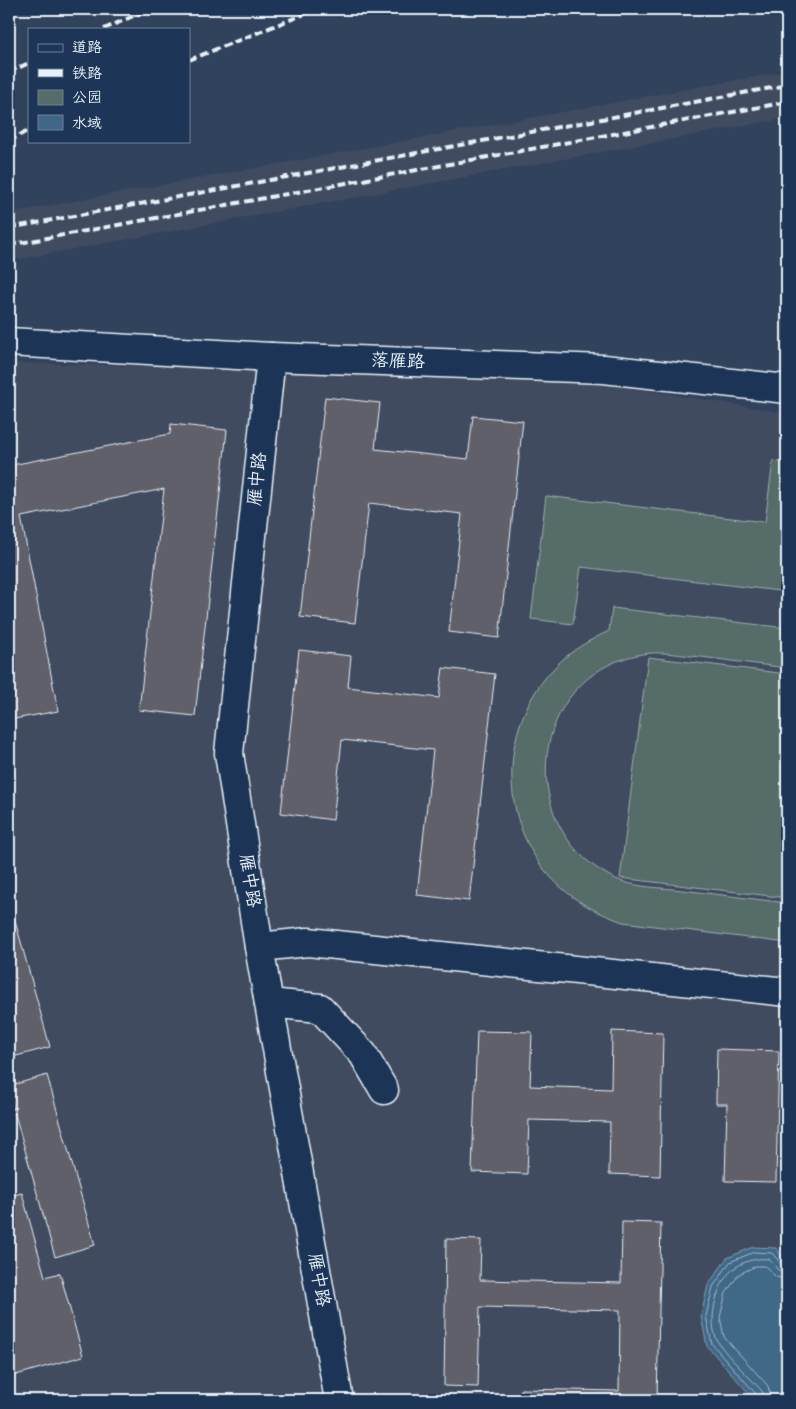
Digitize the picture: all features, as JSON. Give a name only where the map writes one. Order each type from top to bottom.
[{"type":"street","name":"落雁路","points":[[9,342],[271,357],[604,369],[787,389]]},
{"type":"street","name":"雁中路","points":[[271,357],[230,753],[259,947],[338,1400]]},
{"type":"street","points":[[259,947],[308,942],[787,992]]},
{"type":"street","points":[[269,1003],[320,1008],[363,1054],[384,1090]]},
{"type":"shaded area","points":[[787,71],[787,118],[9,261],[9,213]]},
{"type":"shaded area","points":[[9,363],[543,374],[787,413],[787,1400],[9,1400]]},
{"type":"green space","points":[[773,461],[787,463],[787,592],[581,567],[573,624],[531,619],[546,496],[765,522]]},
{"type":"green space","points":[[612,608],[787,628],[787,668],[677,654],[653,653],[637,655],[601,669],[574,692],[556,721],[547,754],[548,789],[558,822],[578,852],[616,879],[644,886],[787,903],[787,943],[623,922],[615,919],[584,904],[563,889],[541,866],[525,839],[516,810],[512,779],[514,749],[522,719],[536,691],[556,666],[581,646],[609,631]]},
{"type":"green space","points":[[648,657],[787,674],[787,898],[620,878]]},
{"type":"water","points":[[753,1247],[776,1248],[787,1264],[787,1400],[755,1400],[707,1346],[701,1316],[708,1285],[727,1258]]},
{"type":"building","points":[[325,397],[380,403],[375,449],[468,459],[473,416],[523,421],[499,638],[449,632],[462,514],[369,503],[355,623],[300,617]]},
{"type":"building","points":[[171,424],[227,430],[195,716],[139,710],[164,489],[21,517],[58,711],[9,720],[9,449],[12,465],[170,434]]},
{"type":"building","points":[[299,650],[351,656],[348,687],[439,698],[443,668],[495,674],[469,901],[417,895],[433,750],[342,740],[333,820],[281,813]]},
{"type":"building","points":[[9,899],[50,1047],[9,1058]]},
{"type":"building","points":[[477,1031],[532,1032],[530,1086],[611,1089],[612,1031],[663,1033],[660,1176],[609,1174],[610,1122],[529,1120],[527,1174],[472,1172]]},
{"type":"building","points":[[717,1049],[779,1051],[776,1182],[725,1181],[727,1104],[716,1104]]},
{"type":"building","points":[[47,1075],[95,1245],[55,1257],[9,1093],[9,1086]]},
{"type":"building","points":[[22,1193],[45,1277],[60,1273],[83,1356],[9,1377],[9,1196]]},
{"type":"building","points":[[622,1222],[661,1223],[657,1400],[521,1400],[521,1389],[619,1391],[620,1310],[480,1307],[478,1387],[444,1386],[446,1239],[481,1240],[480,1280],[621,1283]]},
{"type":"railway","points":[[106,28],[149,9]]},
{"type":"railway","points":[[190,60],[317,9]]},
{"type":"railway","points":[[9,72],[28,63]]},
{"type":"railway","points":[[9,228],[787,85]]},
{"type":"railway","points":[[9,245],[787,102]]},
{"type":"railway","points":[[9,141],[28,131]]}]
